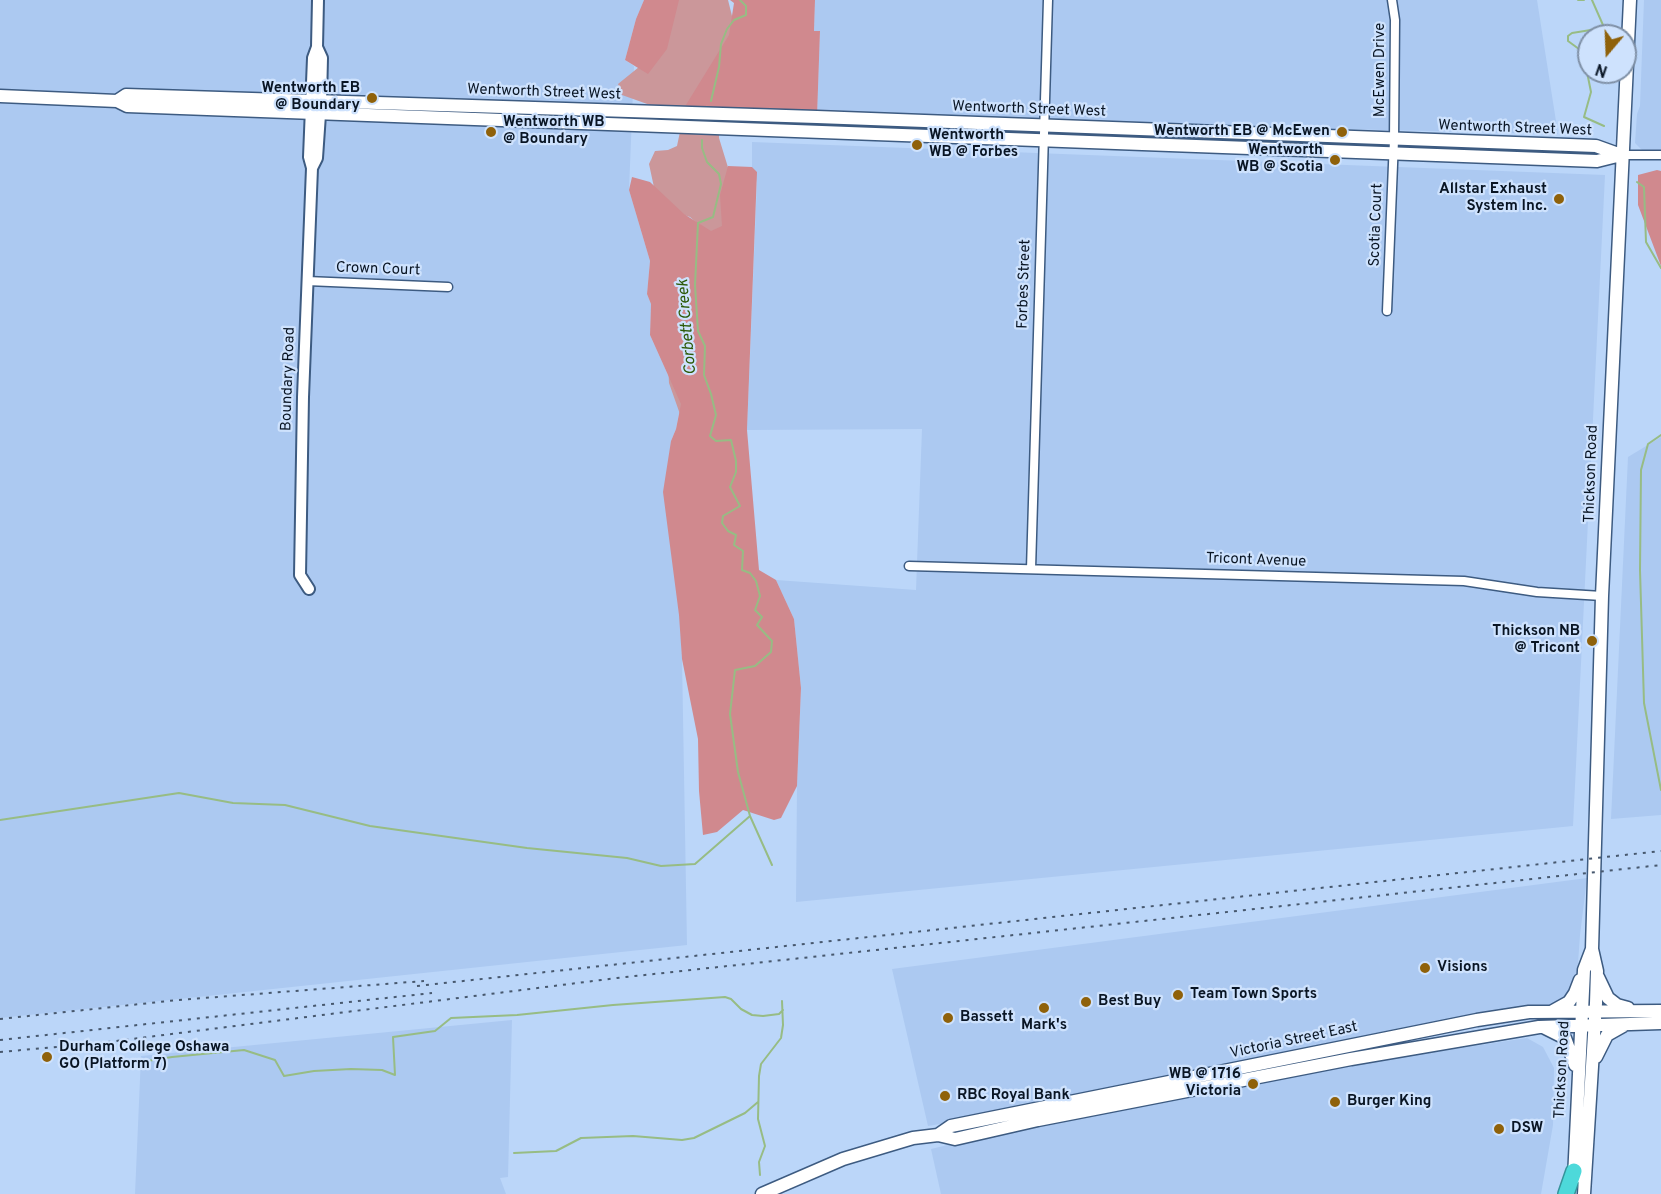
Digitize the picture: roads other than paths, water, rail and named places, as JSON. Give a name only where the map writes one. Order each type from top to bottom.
[{"type":"highway","points":[[1566,1194],[1574,1171]]},
{"type":"main road","name":"Thickson Road","points":[[1584,1194],[1597,971],[1592,949],[1602,596],[1630,0]]},
{"type":"main road","name":"Wentworth Street West","points":[[0,96],[117,101],[126,95],[316,107],[1043,140],[1597,161],[1621,155]]},
{"type":"main road","name":"Wentworth Street West","points":[[316,107],[1043,126],[1596,146],[1621,155]]},
{"type":"main road","name":"Thickson Road","points":[[1573,1194],[1584,970],[1592,949]]},
{"type":"main road","points":[[1547,1013],[1569,1002],[1584,970]]},
{"type":"main road","points":[[1597,971],[1608,998],[1617,1005],[1638,1011]]},
{"type":"main road","name":"Victoria Street East","points":[[938,1135],[951,1126],[1451,1025],[1529,1012],[1661,1011]]},
{"type":"main road","name":"Victoria Street East","points":[[762,1194],[843,1159],[913,1138],[938,1135],[955,1139],[1049,1118],[1399,1050],[1539,1027],[1661,1023]]},
{"type":"main road","points":[[1592,1069],[1600,1044],[1607,1035],[1615,1029],[1630,1024]]},
{"type":"main road","points":[[1399,1050],[1404,1041],[1446,1033],[1451,1025]]},
{"type":"main road","points":[[1539,1027],[1558,1033],[1565,1038],[1578,1072]]},
{"type":"street","name":"Boundary Road","points":[[309,589],[300,575],[303,397],[312,168],[309,157],[316,107],[313,58],[317,47],[318,0]]},
{"type":"street","name":"Forbes Street","points":[[1031,569],[1048,0]]},
{"type":"street","name":"McEwen Drive","points":[[1392,0],[1395,20],[1394,140]]},
{"type":"street","name":"Scotia Court","points":[[1387,311],[1394,140]]},
{"type":"street","points":[[1621,155],[1661,155]]},
{"type":"street","name":"Crown Court","points":[[307,281],[448,286]]},
{"type":"street","name":"Tricont Avenue","points":[[909,566],[1464,581],[1537,592],[1602,596]]},
{"type":"waterway","name":"Corbett Creek","points":[[711,101],[719,67],[721,44],[727,29],[734,20],[746,15],[746,6],[740,0]]},
{"type":"waterway","points":[[1578,0],[1584,0]]},
{"type":"waterway","points":[[1592,0],[1603,25],[1597,29],[1572,33],[1568,36],[1568,41],[1583,52],[1591,92],[1584,117],[1604,126]]},
{"type":"waterway","name":"Corbett Creek","points":[[702,140],[707,162],[719,174],[721,184],[713,217],[698,223],[695,285],[698,331],[705,346],[704,375],[716,415],[710,436],[716,441],[731,440],[736,472],[730,487],[740,506],[723,516],[722,523],[728,531],[736,535],[734,545],[743,551],[742,570],[750,573],[756,581],[760,596],[755,610],[762,617],[757,625],[772,641],[771,652],[755,666],[735,670],[730,714],[738,772],[750,816],[772,865]]},
{"type":"waterway","points":[[1637,182],[1644,187],[1646,242],[1661,268]]},
{"type":"waterway","points":[[1661,435],[1648,444],[1641,470],[1640,570],[1644,703],[1661,790]]},
{"type":"waterway","points":[[0,820],[179,793],[233,803],[285,805],[370,826],[527,848],[627,858],[661,866],[695,864],[750,816]]},
{"type":"waterway","points":[[139,1069],[141,1062],[244,1050],[275,1060],[284,1076],[314,1071],[351,1069],[382,1070],[395,1075],[393,1037],[435,1031],[451,1018],[517,1015],[725,997],[752,1015],[779,1014],[783,1010]]},
{"type":"waterway","name":"Corbett Creek","points":[[760,1175],[759,1162],[765,1146],[758,1119],[759,1076],[761,1064],[781,1038],[782,1001]]},
{"type":"waterway","points":[[514,1153],[556,1151],[581,1138],[633,1136],[682,1140],[694,1138],[745,1113],[758,1102]]},
{"type":"railway","points":[[417,986],[1661,851]]},
{"type":"railway","points":[[0,1052],[100,1043],[617,978],[1661,865]]},
{"type":"railway","points":[[0,1019],[178,1000],[424,981]]},
{"type":"railway","points":[[0,1040],[432,993]]},
{"type":"place","name":"Wentworth EB @ Boundary","points":[[372,98]]},
{"type":"place","name":"Wentworth WB @ Boundary","points":[[491,132]]},
{"type":"place","name":"Wentworth EB @ McEwen","points":[[1342,132]]},
{"type":"place","name":"Wentworth WB @ Forbes","points":[[917,145]]},
{"type":"place","name":"Wentworth WB @ Scotia","points":[[1335,160]]},
{"type":"place","name":"Allstar Exhaust System Inc.","points":[[1559,199]]},
{"type":"place","name":"Thickson NB @ Tricont","points":[[1592,641]]},
{"type":"place","name":"Visions","points":[[1425,968]]},
{"type":"place","name":"Team Town Sports","points":[[1178,995]]},
{"type":"place","name":"Best Buy","points":[[1086,1002]]},
{"type":"place","name":"Mark's","points":[[1044,1008]]},
{"type":"place","name":"Bassett","points":[[948,1018]]},
{"type":"place","name":"Durham College Oshawa GO (Platform 7)","points":[[47,1057]]},
{"type":"place","name":"WB @ 1716 Victoria","points":[[1253,1084]]},
{"type":"place","name":"RBC Royal Bank","points":[[945,1096]]},
{"type":"place","name":"Burger King","points":[[1335,1102]]},
{"type":"place","name":"DSW","points":[[1499,1129]]}]
